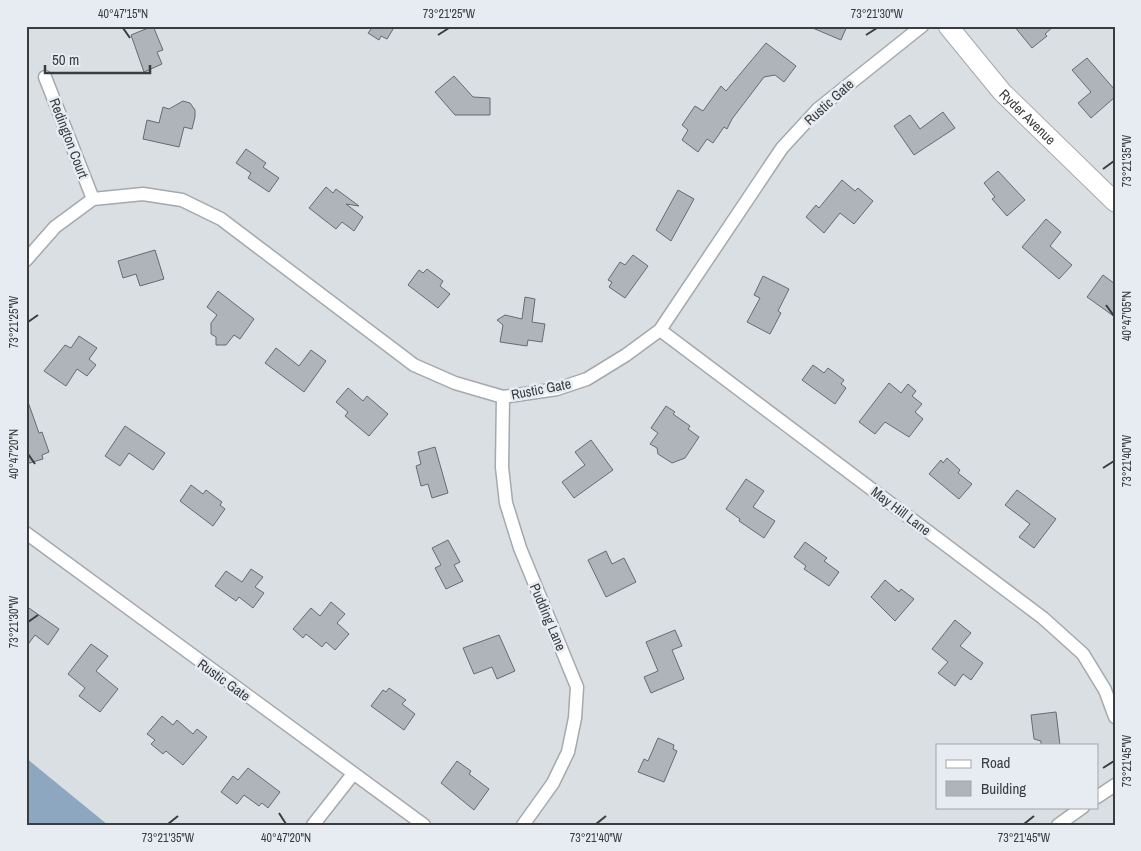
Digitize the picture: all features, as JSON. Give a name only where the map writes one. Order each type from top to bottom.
[{"type":"street","name":"Rustic Gate","points":[[93,198],[143,194],[182,200],[221,219],[414,365],[455,383],[503,397],[556,389],[587,379],[626,355],[660,330],[782,148],[818,109],[922,26]]},
{"type":"street","name":"Ryder Avenue","points":[[948,26],[1002,92],[1115,202]]},
{"type":"street","name":"Redington Court","points":[[46,77],[93,198]]},
{"type":"street","points":[[26,260],[55,227],[93,198]]},
{"type":"street","name":"May Hill Lane","points":[[660,330],[1043,618],[1083,654],[1105,690],[1115,717]]},
{"type":"street","name":"Pudding Lane","points":[[503,397],[502,467],[506,503],[520,548],[577,687],[575,718],[568,752],[553,783],[522,825]]},
{"type":"street","name":"Rustic Gate","points":[[26,533],[424,825]]},
{"type":"street","points":[[312,825],[353,774]]},
{"type":"street","points":[[1098,796],[1115,785]]},
{"type":"street","points":[[1058,825],[1082,808]]},
{"type":"shaded area","points":[[26,758],[108,825],[26,825]]},
{"type":"building","points":[[153,26],[163,50],[157,52],[162,64],[144,72],[131,35]]},
{"type":"building","points":[[367,26],[395,26],[387,39],[381,36],[379,40],[368,33],[371,29]]},
{"type":"building","points":[[808,26],[847,26],[841,40]]},
{"type":"building","points":[[1014,26],[1054,26],[1045,34],[1047,36],[1032,48]]},
{"type":"building","points":[[766,43],[796,66],[784,82],[775,75],[764,77],[732,119],[727,129],[724,127],[713,143],[707,139],[698,152],[682,140],[688,130],[682,125],[695,106],[703,111],[721,86],[726,91]]},
{"type":"building","points":[[1087,58],[1115,90],[1115,97],[1091,118],[1078,103],[1091,92],[1072,70]]},
{"type":"building","points":[[454,76],[473,97],[490,98],[490,115],[455,115],[435,92]]},
{"type":"building","points":[[183,101],[190,103],[195,110],[195,117],[192,129],[184,127],[179,147],[143,139],[147,120],[159,123],[163,107],[169,109]]},
{"type":"building","points":[[943,112],[955,128],[914,155],[894,126],[910,115],[920,129]]},
{"type":"building","points":[[246,149],[266,163],[263,167],[279,178],[269,192],[248,178],[251,173],[236,163]]},
{"type":"building","points":[[998,171],[1025,200],[1007,216],[992,199],[995,197],[984,183]]},
{"type":"building","points":[[842,180],[855,191],[858,188],[873,201],[854,224],[840,213],[824,233],[806,217],[816,205],[819,208]]},
{"type":"building","points":[[326,187],[333,193],[336,189],[359,206],[346,204],[363,217],[354,231],[342,222],[336,229],[309,208]]},
{"type":"building","points":[[678,190],[694,199],[671,241],[656,230]]},
{"type":"building","points":[[1046,219],[1061,232],[1050,246],[1072,265],[1059,279],[1022,247]]},
{"type":"building","points":[[155,250],[164,279],[140,286],[136,274],[123,278],[118,261]]},
{"type":"building","points":[[633,255],[648,266],[625,298],[609,287],[612,282],[608,280],[620,262],[625,265]]},
{"type":"building","points":[[427,269],[443,281],[440,286],[450,294],[438,308],[408,285],[419,270],[423,273]]},
{"type":"building","points":[[1103,275],[1115,284],[1115,317],[1087,297]]},
{"type":"building","points":[[763,276],[789,289],[778,311],[781,313],[770,334],[747,322],[760,298],[754,295]]},
{"type":"building","points":[[218,291],[254,319],[240,339],[234,335],[226,345],[216,345],[216,337],[211,334],[211,323],[217,315],[207,307]]},
{"type":"building","points":[[525,297],[535,299],[532,322],[545,324],[542,342],[528,340],[527,346],[500,342],[503,325],[497,320],[505,315],[522,319]]},
{"type":"building","points":[[79,336],[97,348],[89,359],[96,365],[87,376],[77,369],[66,386],[44,371],[65,345],[71,348]]},
{"type":"building","points":[[276,348],[299,366],[311,350],[326,361],[304,392],[265,363]]},
{"type":"building","points":[[813,365],[824,373],[828,368],[844,380],[841,384],[846,388],[835,404],[802,380]]},
{"type":"building","points":[[889,383],[901,393],[908,384],[916,391],[912,396],[922,404],[915,412],[923,419],[909,437],[885,422],[875,434],[859,422]]},
{"type":"building","points":[[348,388],[363,401],[367,396],[388,414],[369,436],[345,416],[348,412],[336,402]]},
{"type":"building","points":[[26,402],[28,402],[39,433],[42,432],[49,452],[42,455],[43,459],[26,464]]},
{"type":"building","points":[[666,406],[675,412],[673,414],[690,426],[688,429],[699,437],[685,458],[672,463],[658,454],[657,448],[650,444],[658,433],[651,428]]},
{"type":"building","points":[[125,426],[165,453],[153,470],[129,453],[120,466],[105,456]]},
{"type":"building","points":[[591,440],[613,470],[574,498],[562,482],[585,465],[575,452]]},
{"type":"building","points":[[435,447],[448,493],[432,498],[428,484],[421,486],[416,466],[421,464],[418,452]]},
{"type":"building","points":[[947,458],[960,470],[958,473],[972,484],[959,499],[929,474],[941,460],[943,463]]},
{"type":"building","points":[[746,479],[764,491],[753,507],[775,521],[764,538],[739,521],[740,519],[726,509]]},
{"type":"building","points":[[191,485],[203,494],[206,490],[222,502],[220,505],[225,509],[213,526],[180,501]]},
{"type":"building","points":[[1017,490],[1056,519],[1034,548],[1019,537],[1030,524],[1005,505]]},
{"type":"building","points":[[448,540],[460,562],[454,565],[463,581],[446,589],[435,568],[441,565],[432,548]]},
{"type":"building","points":[[805,542],[827,558],[824,561],[839,572],[829,586],[804,569],[806,566],[794,557]]},
{"type":"building","points":[[606,551],[612,564],[624,558],[636,582],[606,597],[588,560]]},
{"type":"building","points":[[251,569],[263,577],[255,587],[264,593],[253,608],[239,597],[236,601],[215,586],[226,571],[242,582]]},
{"type":"building","points":[[885,580],[899,592],[901,589],[914,599],[895,621],[871,597]]},
{"type":"building","points":[[331,602],[345,614],[337,623],[349,634],[335,650],[326,642],[322,647],[306,634],[303,638],[293,629],[311,608],[320,616]]},
{"type":"building","points":[[26,606],[59,629],[48,645],[35,635],[26,647]]},
{"type":"building","points":[[955,620],[971,633],[960,646],[983,663],[971,680],[963,674],[955,686],[938,673],[948,662],[932,649]]},
{"type":"building","points":[[675,630],[682,646],[672,650],[684,679],[651,693],[644,677],[658,671],[646,642]]},
{"type":"building","points":[[499,635],[515,671],[497,679],[492,667],[474,674],[463,648]]},
{"type":"building","points":[[91,644],[108,656],[96,671],[118,689],[100,712],[79,696],[85,688],[68,674]]},
{"type":"building","points":[[389,688],[406,700],[402,704],[415,714],[404,730],[371,706],[383,690],[386,692]]},
{"type":"building","points":[[1056,712],[1060,744],[1041,744],[1041,741],[1034,739],[1031,715]]},
{"type":"building","points":[[162,716],[173,725],[177,720],[193,734],[197,729],[207,737],[183,765],[166,751],[163,754],[151,744],[155,740],[147,734]]},
{"type":"building","points":[[658,738],[674,745],[673,749],[677,751],[664,782],[638,772],[644,759],[648,761]]},
{"type":"building","points":[[457,761],[471,771],[469,774],[489,789],[474,810],[441,783]]},
{"type":"building","points":[[248,768],[280,792],[268,808],[262,803],[259,806],[244,795],[237,804],[221,792],[233,776],[238,780]]}]
